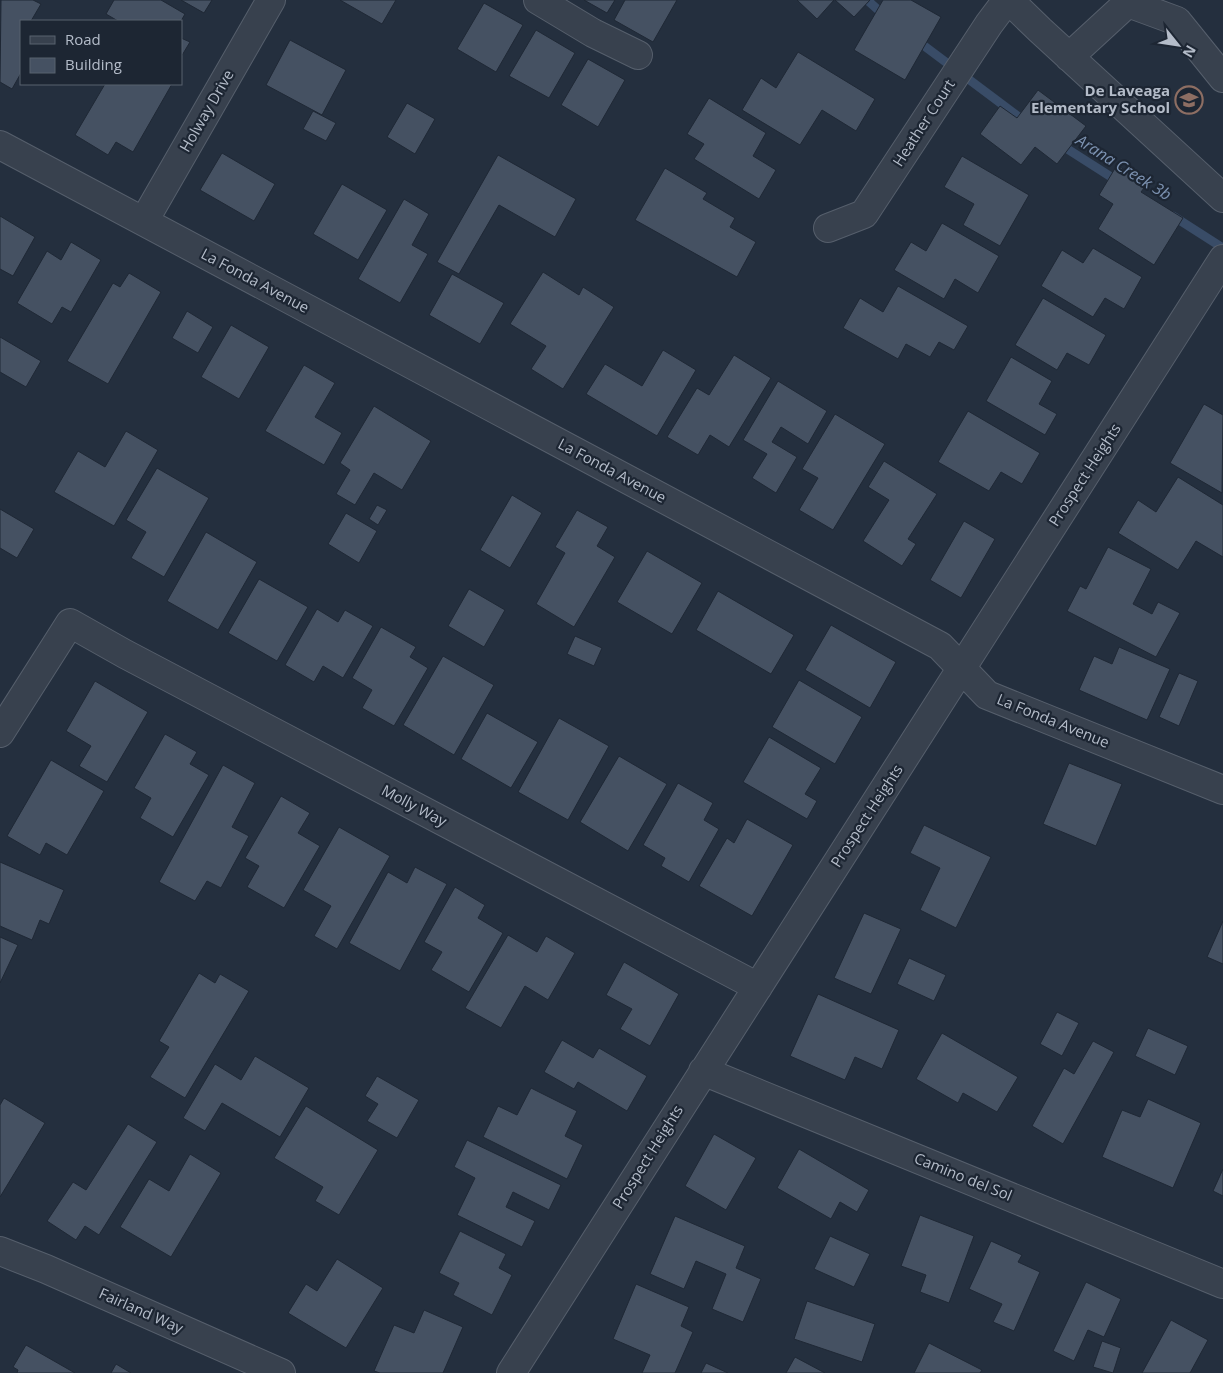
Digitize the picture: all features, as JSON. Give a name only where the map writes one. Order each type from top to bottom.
[{"type":"street","name":"Holway Drive","points":[[144,222],[271,0]]},
{"type":"street","points":[[538,0],[593,33],[638,55]]},
{"type":"street","points":[[1008,0],[1223,198]]},
{"type":"street","name":"Heather Court","points":[[828,228],[864,214],[989,24],[1008,0]]},
{"type":"street","points":[[1069,57],[1129,2],[1177,21],[1223,78]]},
{"type":"street","name":"La Fonda Avenue","points":[[0,145],[940,646],[987,695],[1223,790]]},
{"type":"street","name":"Prospect Heights","points":[[515,1372],[703,1071],[1223,259]]},
{"type":"street","name":"Molly Way","points":[[0,733],[70,624],[758,987]]},
{"type":"street","name":"Camino del Sol","points":[[703,1071],[1223,1284]]},
{"type":"street","name":"Fairland Way","points":[[0,1251],[46,1269],[281,1373]]},
{"type":"building","points":[[1,0],[33,0],[41,4],[32,20],[20,20],[20,75],[12,89],[0,82]]},
{"type":"building","points":[[114,0],[161,0],[185,14],[182,20],[116,20],[106,14]]},
{"type":"building","points":[[181,0],[212,0],[204,13]]},
{"type":"building","points":[[340,0],[396,0],[382,24]]},
{"type":"building","points":[[584,0],[615,0],[607,13]]},
{"type":"building","points":[[625,0],[677,0],[653,42],[614,20]]},
{"type":"building","points":[[797,0],[834,0],[817,19]]},
{"type":"building","points":[[835,0],[870,0],[854,17]]},
{"type":"building","points":[[883,0],[911,0],[941,17],[905,80],[854,50]]},
{"type":"building","points":[[484,3],[523,25],[496,72],[457,49]]},
{"type":"building","points":[[536,30],[575,53],[549,98],[509,76]]},
{"type":"building","points":[[182,38],[190,42],[182,55]]},
{"type":"building","points":[[290,40],[346,70],[322,115],[266,85]]},
{"type":"building","points":[[798,52],[875,99],[856,131],[822,110],[800,145],[742,110],[761,78],[776,88]]},
{"type":"building","points":[[588,59],[625,80],[598,127],[561,105]]},
{"type":"building","points":[[104,85],[171,85],[133,152],[116,142],[108,155],[75,135]]},
{"type":"building","points":[[1038,90],[1086,126],[1057,164],[1035,147],[1021,165],[980,134],[1000,106],[1017,118]]},
{"type":"building","points":[[709,98],[766,133],[753,156],[776,170],[759,199],[694,159],[704,144],[687,134]]},
{"type":"building","points":[[407,103],[435,119],[415,154],[387,137]]},
{"type":"building","points":[[313,111],[336,123],[326,141],[303,129]]},
{"type":"building","points":[[222,153],[275,184],[254,221],[200,190]]},
{"type":"building","points":[[498,155],[576,199],[555,237],[499,205],[459,274],[437,262]]},
{"type":"building","points":[[962,156],[1029,195],[1000,246],[963,225],[974,204],[944,187]]},
{"type":"building","points":[[1117,165],[1147,184],[1141,192],[1183,218],[1154,265],[1098,229],[1113,204],[1099,195]]},
{"type":"building","points":[[665,168],[707,193],[703,199],[735,218],[730,227],[756,242],[737,277],[635,220]]},
{"type":"building","points":[[342,184],[387,210],[358,260],[313,234]]},
{"type":"building","points":[[404,199],[429,214],[412,245],[428,254],[400,303],[358,279]]},
{"type":"building","points":[[0,216],[35,237],[13,276],[0,269]]},
{"type":"building","points":[[942,223],[999,256],[978,293],[955,279],[944,299],[894,270],[911,242],[926,251]]},
{"type":"building","points":[[71,242],[101,260],[71,312],[62,307],[52,324],[17,303],[47,251],[61,260]]},
{"type":"building","points":[[1093,248],[1142,277],[1124,309],[1105,298],[1093,317],[1041,286],[1062,250],[1083,263]]},
{"type":"building","points":[[543,272],[579,295],[583,287],[614,307],[563,389],[531,369],[546,346],[510,324]]},
{"type":"building","points":[[129,273],[161,292],[108,384],[67,361],[113,283],[120,287]]},
{"type":"building","points":[[452,274],[504,303],[480,344],[429,315]]},
{"type":"building","points":[[898,286],[968,326],[954,350],[939,342],[930,357],[906,344],[898,359],[843,328],[860,298],[883,312]]},
{"type":"building","points":[[1043,298],[1106,335],[1089,365],[1067,353],[1057,370],[1015,345]]},
{"type":"building","points":[[187,311],[213,327],[198,353],[172,338]]},
{"type":"building","points":[[231,325],[269,347],[239,399],[201,377]]},
{"type":"building","points":[[0,337],[41,361],[26,387],[0,372]]},
{"type":"building","points":[[663,350],[696,370],[657,436],[586,394],[605,364],[642,386]]},
{"type":"building","points":[[734,355],[771,378],[729,447],[710,435],[698,455],[667,437],[697,388],[709,395]]},
{"type":"building","points":[[1011,357],[1052,381],[1039,404],[1057,414],[1045,435],[986,401]]},
{"type":"building","points":[[304,365],[335,383],[315,417],[342,433],[324,465],[265,431]]},
{"type":"building","points":[[778,381],[827,411],[808,444],[781,427],[772,442],[797,457],[776,493],[752,478],[767,454],[743,440]]},
{"type":"building","points":[[1204,404],[1223,415],[1222,493],[1170,463]]},
{"type":"building","points":[[374,406],[431,441],[402,490],[374,473],[355,505],[336,494],[350,470],[340,463]]},
{"type":"building","points":[[968,411],[1040,453],[1022,484],[1001,472],[989,491],[938,462]]},
{"type":"building","points":[[835,414],[885,444],[833,530],[799,510],[818,478],[802,469]]},
{"type":"building","points":[[126,431],[158,450],[114,526],[54,492],[78,451],[105,467]]},
{"type":"building","points":[[884,461],[937,494],[908,539],[916,544],[902,566],[863,541],[889,500],[868,487]]},
{"type":"building","points":[[157,468],[209,498],[164,577],[131,558],[146,532],[126,520]]},
{"type":"building","points":[[1178,477],[1223,505],[1223,557],[1196,541],[1178,570],[1118,533],[1138,500],[1156,512]]},
{"type":"building","points":[[512,495],[542,513],[510,568],[480,550]]},
{"type":"building","points":[[377,505],[387,510],[378,525],[369,519]]},
{"type":"building","points":[[0,509],[34,529],[17,558],[0,548]]},
{"type":"building","points":[[577,510],[608,527],[597,546],[615,557],[574,627],[536,604],[565,553],[555,547]]},
{"type":"building","points":[[346,513],[377,531],[359,563],[328,544]]},
{"type":"building","points":[[964,521],[995,539],[961,598],[930,580]]},
{"type":"building","points":[[206,532],[257,562],[218,630],[167,601]]},
{"type":"building","points":[[1108,547],[1151,569],[1133,604],[1152,614],[1158,602],[1180,613],[1156,657],[1067,611],[1080,586],[1086,589]]},
{"type":"building","points":[[647,551],[702,583],[672,634],[617,602]]},
{"type":"building","points":[[259,579],[308,607],[277,661],[228,633]]},
{"type":"building","points":[[469,589],[505,610],[484,647],[448,626]]},
{"type":"building","points":[[718,591],[794,635],[771,674],[696,630]]},
{"type":"building","points":[[317,609],[338,622],[345,610],[373,626],[343,678],[323,666],[314,682],[285,665]]},
{"type":"building","points":[[831,625],[896,662],[870,708],[805,670]]},
{"type":"building","points":[[381,627],[416,647],[410,657],[428,668],[394,726],[362,708],[372,690],[352,678]]},
{"type":"building","points":[[575,636],[602,648],[594,666],[567,654]]},
{"type":"building","points":[[1119,647],[1170,669],[1147,720],[1079,690],[1094,656],[1112,664]]},
{"type":"building","points":[[443,656],[494,685],[454,755],[403,725]]},
{"type":"building","points":[[1179,673],[1198,681],[1179,726],[1159,717]]},
{"type":"building","points":[[799,680],[862,717],[835,764],[772,727]]},
{"type":"building","points":[[95,681],[148,712],[107,782],[79,766],[91,746],[66,731]]},
{"type":"building","points":[[487,713],[538,742],[511,788],[461,759]]},
{"type":"building","points":[[559,718],[609,746],[568,820],[518,792]]},
{"type":"building","points":[[165,734],[197,752],[190,764],[209,775],[173,837],[140,818],[151,798],[134,788]]},
{"type":"building","points":[[769,737],[821,768],[805,794],[817,801],[807,819],[743,782]]},
{"type":"building","points":[[619,756],[667,784],[628,851],[580,822]]},
{"type":"building","points":[[51,760],[104,791],[67,855],[46,843],[40,855],[7,836]]},
{"type":"building","points":[[1069,763],[1122,784],[1096,846],[1043,824]]},
{"type":"building","points":[[223,765],[255,783],[232,827],[249,836],[221,888],[207,881],[195,901],[159,882]]},
{"type":"building","points":[[678,783],[713,803],[704,820],[719,829],[689,882],[661,866],[665,858],[643,845]]},
{"type":"building","points":[[281,796],[310,813],[298,833],[320,846],[284,908],[247,887],[259,866],[245,858]]},
{"type":"building","points":[[747,819],[793,845],[752,916],[699,886],[727,838],[734,843]]},
{"type":"building","points":[[924,825],[991,857],[956,928],[920,910],[940,868],[910,853]]},
{"type":"building","points":[[339,827],[390,856],[337,949],[314,936],[331,906],[303,890]]},
{"type":"building","points":[[0,862],[64,890],[49,924],[40,920],[32,940],[0,926]]},
{"type":"building","points":[[415,867],[447,884],[400,971],[349,943],[388,872],[407,883]]},
{"type":"building","points":[[455,887],[485,905],[478,918],[503,933],[469,992],[431,970],[442,952],[424,942]]},
{"type":"building","points":[[864,913],[901,929],[871,994],[834,978]]},
{"type":"building","points":[[1223,921],[1223,964],[1207,957]]},
{"type":"building","points":[[508,935],[537,952],[546,936],[575,953],[548,1000],[525,986],[501,1028],[465,1008]]},
{"type":"building","points":[[0,937],[18,945],[0,983]]},
{"type":"building","points":[[909,958],[946,975],[934,1001],[897,984]]},
{"type":"building","points":[[624,962],[679,994],[650,1046],[620,1029],[632,1009],[606,995]]},
{"type":"building","points":[[199,973],[215,983],[220,974],[249,991],[185,1098],[150,1077],[169,1047],[159,1041]]},
{"type":"building","points":[[818,994],[899,1030],[882,1069],[855,1057],[845,1080],[790,1056]]},
{"type":"building","points":[[1057,1012],[1079,1023],[1062,1056],[1040,1044]]},
{"type":"building","points":[[1148,1028],[1188,1046],[1175,1075],[1135,1056]]},
{"type":"building","points":[[942,1033],[1018,1077],[997,1112],[963,1093],[958,1103],[916,1079]]},
{"type":"building","points":[[562,1040],[593,1058],[599,1048],[647,1076],[627,1111],[578,1082],[574,1089],[544,1072]]},
{"type":"building","points":[[1093,1041],[1114,1052],[1063,1144],[1032,1126],[1064,1068],[1074,1074]]},
{"type":"building","points":[[255,1056],[309,1088],[280,1137],[222,1103],[205,1131],[183,1118],[215,1064],[241,1080]]},
{"type":"building","points":[[377,1076],[419,1100],[397,1138],[367,1121],[378,1104],[365,1096]]},
{"type":"building","points":[[531,1088],[577,1111],[565,1136],[583,1145],[567,1179],[483,1137],[498,1106],[517,1115]]},
{"type":"building","points":[[4,1098],[45,1123],[0,1197],[0,1105]]},
{"type":"building","points":[[1148,1099],[1201,1123],[1173,1188],[1102,1157],[1122,1110],[1140,1117]]},
{"type":"building","points":[[306,1106],[378,1150],[339,1215],[315,1201],[323,1187],[274,1158]]},
{"type":"building","points":[[128,1124],[157,1142],[99,1235],[85,1226],[76,1240],[47,1221],[73,1182],[86,1190]]},
{"type":"building","points":[[714,1134],[756,1158],[726,1210],[685,1186]]},
{"type":"building","points":[[467,1140],[561,1185],[549,1210],[513,1192],[506,1207],[535,1221],[522,1247],[457,1215],[475,1178],[454,1167]]},
{"type":"building","points":[[799,1149],[869,1190],[857,1212],[840,1202],[831,1219],[777,1188]]},
{"type":"building","points":[[190,1154],[221,1173],[171,1257],[120,1227],[149,1179],[169,1191]]},
{"type":"building","points":[[1223,1169],[1223,1196],[1213,1191]]},
{"type":"building","points":[[920,1215],[974,1236],[949,1303],[920,1292],[926,1275],[901,1266]]},
{"type":"building","points":[[675,1216],[745,1246],[736,1268],[761,1279],[743,1322],[712,1309],[726,1274],[696,1261],[684,1289],[650,1274]]},
{"type":"building","points":[[460,1231],[506,1254],[499,1268],[512,1275],[492,1315],[453,1295],[459,1283],[439,1273]]},
{"type":"building","points":[[830,1236],[870,1254],[854,1287],[814,1269]]},
{"type":"building","points":[[991,1241],[1022,1255],[1018,1262],[1040,1272],[1014,1331],[993,1322],[1002,1304],[969,1289]]},
{"type":"building","points":[[337,1259],[383,1288],[346,1348],[288,1313],[306,1284],[317,1291]]},
{"type":"building","points":[[1086,1282],[1121,1299],[1104,1337],[1088,1330],[1074,1361],[1053,1351]]},
{"type":"building","points":[[636,1284],[689,1307],[681,1326],[693,1332],[675,1373],[642,1373],[650,1355],[613,1339]]},
{"type":"building","points":[[807,1301],[875,1324],[862,1362],[794,1339]]},
{"type":"building","points":[[424,1310],[463,1327],[443,1373],[380,1373],[374,1371],[394,1325],[414,1333]]},
{"type":"building","points":[[1171,1320],[1208,1340],[1190,1373],[1142,1373]]},
{"type":"building","points":[[1102,1341],[1121,1348],[1113,1373],[1093,1367]]},
{"type":"building","points":[[929,1343],[982,1370],[980,1373],[914,1373]]},
{"type":"building","points":[[26,1345],[75,1373],[17,1373],[18,1370],[13,1367]]},
{"type":"building","points":[[795,1357],[825,1373],[786,1373]]},
{"type":"building","points":[[706,1363],[728,1373],[701,1373]]},
{"type":"building","points":[[116,1364],[131,1373],[111,1373]]},
{"type":"waterway","name":"Arana Creek 3b","points":[[867,0],[885,16]]},
{"type":"waterway","name":"Arana Creek 3b","points":[[915,39],[1027,123]]},
{"type":"waterway","name":"Arana Creek 3b","points":[[1058,143],[1119,182]]},
{"type":"waterway","name":"Arana Creek 3b","points":[[1173,216],[1223,248]]},
{"type":"place","name":"De Laveaga Elementary School","points":[[1189,100]]}]
